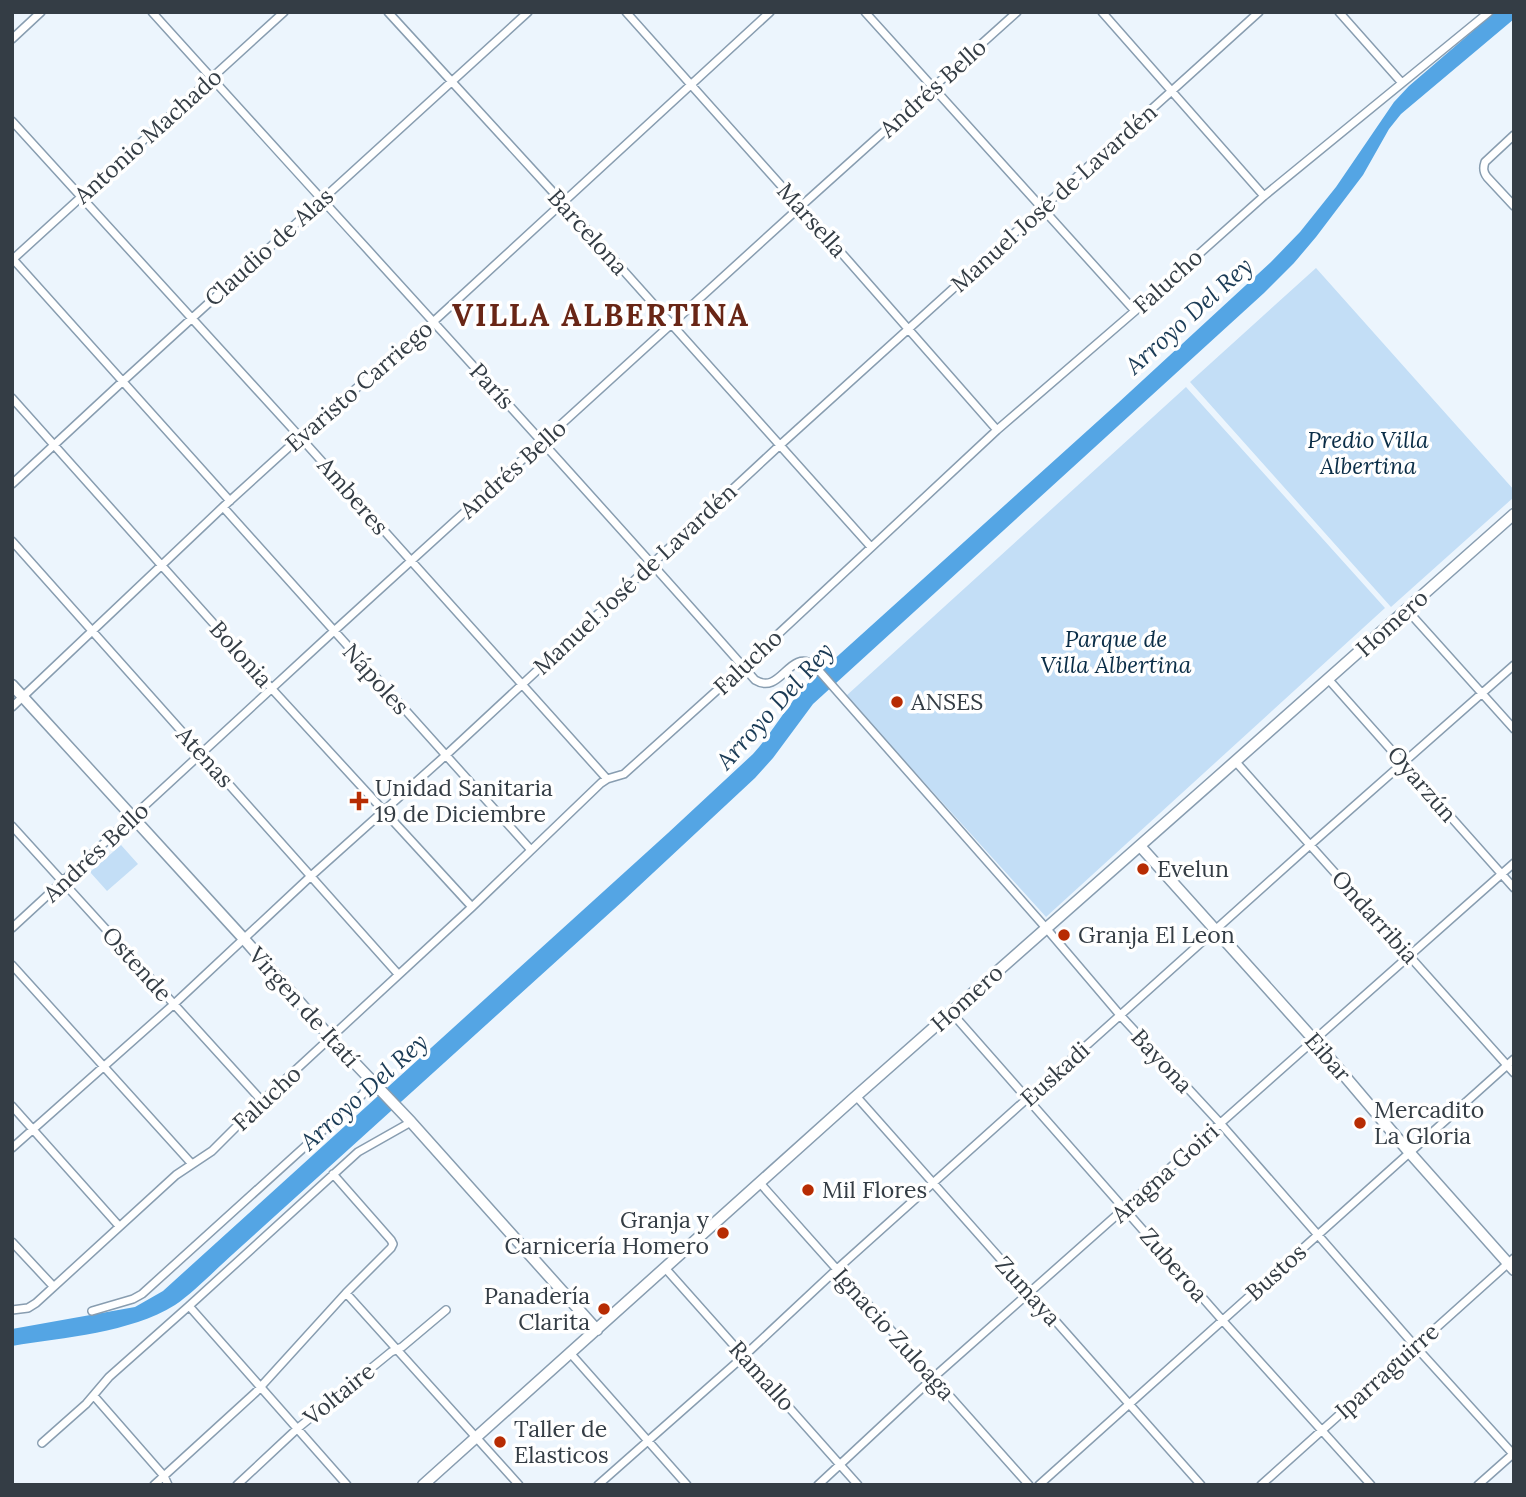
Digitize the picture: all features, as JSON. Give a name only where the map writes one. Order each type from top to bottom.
[{"type":"main road","name":"Homero","points":[[423,1485],[759,1182],[1514,514]]},
{"type":"main road","name":"Virgen de Itatí","points":[[12,685],[597,1330]]},
{"type":"main road","name":"Eibar","points":[[1140,846],[1315,1041],[1410,1153],[1512,1263]]},
{"type":"street","points":[[12,39],[41,12]]},
{"type":"street","name":"París","points":[[152,12],[543,441],[755,680],[760,683],[773,682],[802,660],[814,665]]},
{"type":"street","name":"Antonio Machado","points":[[12,259],[284,12]]},
{"type":"street","name":"Barcelona","points":[[388,12],[871,547]]},
{"type":"street","name":"Claudio de Alas","points":[[12,484],[528,12]]},
{"type":"street","name":"Marsella","points":[[626,12],[997,430]]},
{"type":"street","name":"Evaristo Carriego","points":[[12,707],[300,436],[433,322],[770,12]]},
{"type":"street","points":[[865,12],[1135,311]]},
{"type":"street","name":"Andrés Bello","points":[[12,928],[334,631],[1017,12]]},
{"type":"street","points":[[1102,12],[1264,196]]},
{"type":"street","name":"Manuel José de Lavardén","points":[[12,1148],[244,940],[779,446],[1259,12]]},
{"type":"street","points":[[1339,12],[1402,83]]},
{"type":"street","name":"Falucho","points":[[12,1310],[29,1308],[36,1303],[191,1163],[212,1151],[262,1101],[607,779],[624,774],[997,430],[1264,196],[1489,12]]},
{"type":"street","name":"Amberes","points":[[12,121],[300,436],[607,779]]},
{"type":"street","points":[[1514,135],[1485,162],[1483,168],[1484,173],[1514,206]]},
{"type":"street","name":"Nápoles","points":[[12,259],[122,382],[334,631],[531,850]]},
{"type":"street","name":"Bolonia","points":[[12,398],[272,689],[472,907]]},
{"type":"street","name":"Atenas","points":[[12,541],[398,974]]},
{"type":"street","points":[[1407,610],[1514,729]]},
{"type":"street","name":"Bayona","points":[[814,665],[1120,1015],[1318,1234],[1512,1458]]},
{"type":"street","name":"Euskadi","points":[[598,1485],[1514,665]]},
{"type":"street","name":"Oyarzún","points":[[1329,680],[1514,888]]},
{"type":"street","name":"Ondarribia","points":[[1235,761],[1514,1073]]},
{"type":"street","name":"Ostende","points":[[12,826],[262,1101]]},
{"type":"street","name":"Aragna Goiri","points":[[818,1485],[934,1377],[1514,863]]},
{"type":"street","points":[[12,965],[191,1163]]},
{"type":"street","name":"Zuberoa","points":[[951,1012],[1371,1485]]},
{"type":"street","name":"Bustos","points":[[1038,1485],[1514,1059]]},
{"type":"street","points":[[92,1311],[142,1294],[373,1084]]},
{"type":"street","name":"Zumaya","points":[[856,1096],[1201,1485]]},
{"type":"street","points":[[12,1106],[120,1226]]},
{"type":"street","points":[[41,1443],[86,1404],[109,1377],[334,1174],[364,1148],[407,1119]]},
{"type":"street","points":[[155,1485],[257,1392],[346,1293],[391,1248],[393,1244],[334,1174]]},
{"type":"street","name":"Ignacio Zuloaga","points":[[759,1182],[1028,1485]]},
{"type":"street","points":[[12,1242],[53,1286]]},
{"type":"street","name":"Iparraguirre","points":[[1261,1485],[1512,1263]]},
{"type":"street","name":"Ramallo","points":[[665,1268],[858,1485]]},
{"type":"street","points":[[346,1293],[519,1485]]},
{"type":"street","points":[[189,1306],[347,1485]]},
{"type":"street","name":"Voltaire","points":[[237,1485],[298,1429],[391,1352],[402,1347],[446,1311]]},
{"type":"street","points":[[571,1353],[687,1485]]},
{"type":"street","points":[[94,1396],[164,1476],[167,1485]]},
{"type":"street","points":[[1478,1485],[1512,1458]]},
{"type":"green space","name":"Predio Villa Albertina","points":[[1316,268],[1514,490],[1514,497],[1391,607],[1190,382]]},
{"type":"green space","name":"Parque de Villa Albertina","points":[[1186,387],[1385,608],[1046,917],[846,696]]},
{"type":"green space","points":[[121,845],[138,864],[107,891],[90,872]]},
{"type":"water","points":[[1495,12],[1514,12],[1514,19],[1401,114],[1389,129],[1363,175],[1316,237],[1264,293],[813,704],[755,778],[197,1288],[175,1305],[138,1322],[96,1333],[12,1346],[12,1329],[135,1307],[163,1291],[668,833],[753,754],[810,681],[1271,262],[1300,232],[1336,187],[1394,102]]},
{"type":"place","name":"ANSES","points":[[897,702]]},
{"type":"place","name":"Unidad Sanitaria 19 de Diciembre","points":[[359,801]]},
{"type":"place","name":"Evelun","points":[[1143,869]]},
{"type":"place","name":"Granja El Leon","points":[[1064,935]]},
{"type":"place","name":"Mercadito La Gloria","points":[[1360,1123]]},
{"type":"place","name":"Mil Flores","points":[[808,1190]]},
{"type":"place","name":"Granja y Carnicería Homero","points":[[723,1233]]},
{"type":"place","name":"Panadería Clarita","points":[[604,1309]]},
{"type":"place","name":"Taller de Elasticos","points":[[500,1442]]},
{"type":"district","name":"VILLA ALBERTINA","points":[[601,316]]},
{"type":"water label","name":"Arroyo Del Rey","points":[[1189,316]]},
{"type":"water label","name":"Arroyo Del Rey","points":[[775,706]]},
{"type":"water label","name":"Arroyo Del Rey","points":[[364,1092]]}]
